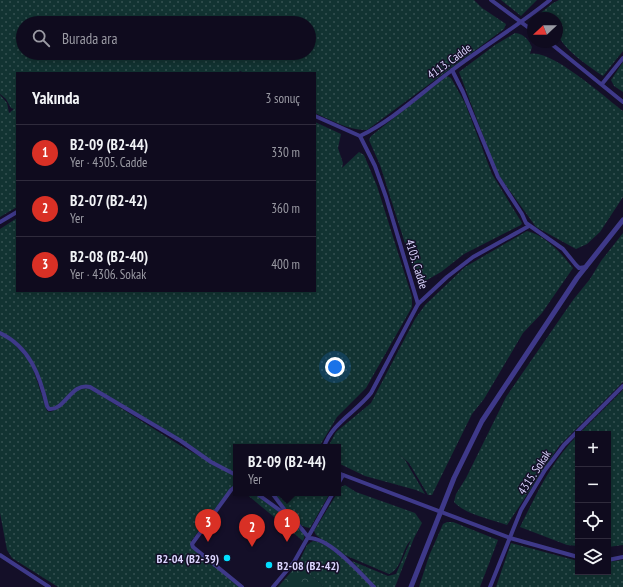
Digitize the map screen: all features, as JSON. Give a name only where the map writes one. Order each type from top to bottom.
[{"type":"street","points":[[491,0],[527,27]]},
{"type":"street","name":"4113. Cadde","points":[[360,136],[376,128],[452,70],[521,23],[550,0]]},
{"type":"street","points":[[557,48],[623,102]]},
{"type":"street","points":[[602,84],[623,58]]},
{"type":"street","points":[[452,70],[463,92],[498,178],[529,226],[563,249],[579,268],[587,267]]},
{"type":"street","points":[[316,116],[360,136]]},
{"type":"street","name":"4105. Cadde","points":[[325,444],[330,431],[361,405],[371,393],[418,304],[375,166],[360,136]]},
{"type":"street","points":[[0,222],[16,213]]},
{"type":"street","points":[[411,587],[454,478],[482,421],[577,278],[623,220]]},
{"type":"street","points":[[418,304],[447,277],[473,256],[529,226]]},
{"type":"street","points":[[0,333],[9,338],[34,364],[49,409],[56,408],[78,388],[84,386],[90,388],[181,441],[211,462],[233,473]]},
{"type":"street","name":"4315. Sokak","points":[[490,587],[521,510],[545,470],[564,445],[623,386]]},
{"type":"street","points":[[341,479],[343,475],[510,538],[575,555]]},
{"type":"street","points":[[233,490],[194,540],[194,547],[242,587]]},
{"type":"street","points":[[260,496],[303,528],[309,538],[321,541],[346,558],[374,587]]},
{"type":"street","points":[[274,496],[291,519]]},
{"type":"street","points":[[273,587],[294,562],[309,538],[331,496]]},
{"type":"street","points":[[0,555],[49,587]]},
{"type":"street","points":[[611,559],[623,557]]},
{"type":"green space","points":[[0,0],[474,0],[482,8],[506,24],[504,29],[367,130],[347,127],[316,113],[316,72],[16,72],[16,208],[0,217],[0,95],[7,103],[9,113],[14,109],[11,108],[6,99],[0,94]]},
{"type":"green space","points":[[501,0],[537,0],[521,16]]},
{"type":"green space","points":[[559,0],[623,0],[623,51],[603,76],[576,56],[563,43],[563,12],[542,12]]},
{"type":"green space","points":[[515,33],[525,37],[527,40],[527,48],[532,48],[530,54],[539,54],[564,66],[578,75],[623,111],[623,197],[600,232],[587,244],[576,249],[536,227],[497,172],[459,72],[495,45]]},
{"type":"green space","points":[[623,62],[623,92],[614,86],[611,80]]},
{"type":"green space","points":[[447,76],[451,78],[465,103],[492,174],[522,223],[521,225],[464,254],[441,272],[420,284],[417,281],[380,165],[369,140],[371,136]]},
{"type":"green space","points":[[316,122],[341,134],[338,148],[343,163],[342,168],[359,152],[364,155],[377,186],[412,297],[412,307],[366,388],[337,417],[321,444],[233,444],[233,472],[218,465],[103,394],[83,385],[56,406],[52,408],[49,407],[38,373],[28,353],[21,345],[0,332],[0,229],[16,219],[16,292],[316,292]]},
{"type":"green space","points":[[527,231],[540,236],[547,241],[573,268],[542,313],[523,333],[484,399],[472,414],[432,495],[428,495],[409,463],[396,452],[405,460],[425,494],[416,490],[365,476],[341,464],[341,444],[330,444],[336,432],[371,403],[415,319],[425,305],[465,267]]},
{"type":"green space","points":[[623,233],[623,382],[559,446],[507,525],[465,510],[454,502],[456,494],[466,478],[506,397],[573,300]]},
{"type":"green space","points":[[0,335],[9,338],[31,363],[47,411],[53,411],[78,390],[89,388],[181,446],[233,474],[233,486],[191,541],[191,546],[239,587],[58,587],[12,558],[7,550],[0,513]]},
{"type":"green space","points":[[623,390],[623,545],[611,547],[611,431],[582,431]]},
{"type":"green space","points":[[575,438],[575,546],[567,545],[520,527],[552,467]]},
{"type":"green space","points":[[345,485],[356,492],[415,513],[422,523],[414,538],[395,587],[375,587],[352,561],[388,576],[396,574],[411,540],[405,549],[397,568],[389,574],[340,553],[316,535],[314,531],[335,496],[341,496],[341,487]]},
{"type":"green space","points":[[249,496],[258,496],[293,521],[305,535],[303,541]]},
{"type":"green space","points":[[276,496],[328,496],[310,528],[299,523],[289,514]]},
{"type":"green space","points":[[453,522],[498,540],[480,587],[419,587],[429,556],[443,524]]},
{"type":"green space","points":[[313,541],[328,547],[337,553],[372,587],[324,587],[298,564],[307,545]]},
{"type":"green space","points":[[511,543],[575,560],[575,575],[611,575],[611,562],[623,560],[623,587],[496,587]]},
{"type":"green space","points":[[298,564],[324,587],[278,587]]},
{"type":"place","name":"B2-08 (B2-40)","points":[[208,542]]},
{"type":"place","name":"B2-09 (B2-44)","points":[[287,542]]},
{"type":"place","name":"B2-07 (B2-42)","points":[[252,547]]},
{"type":"place","name":"B2-04 (B2-39)","points":[[227,558]]},
{"type":"place","name":"B2-08 (B2-42)","points":[[269,565]]}]
